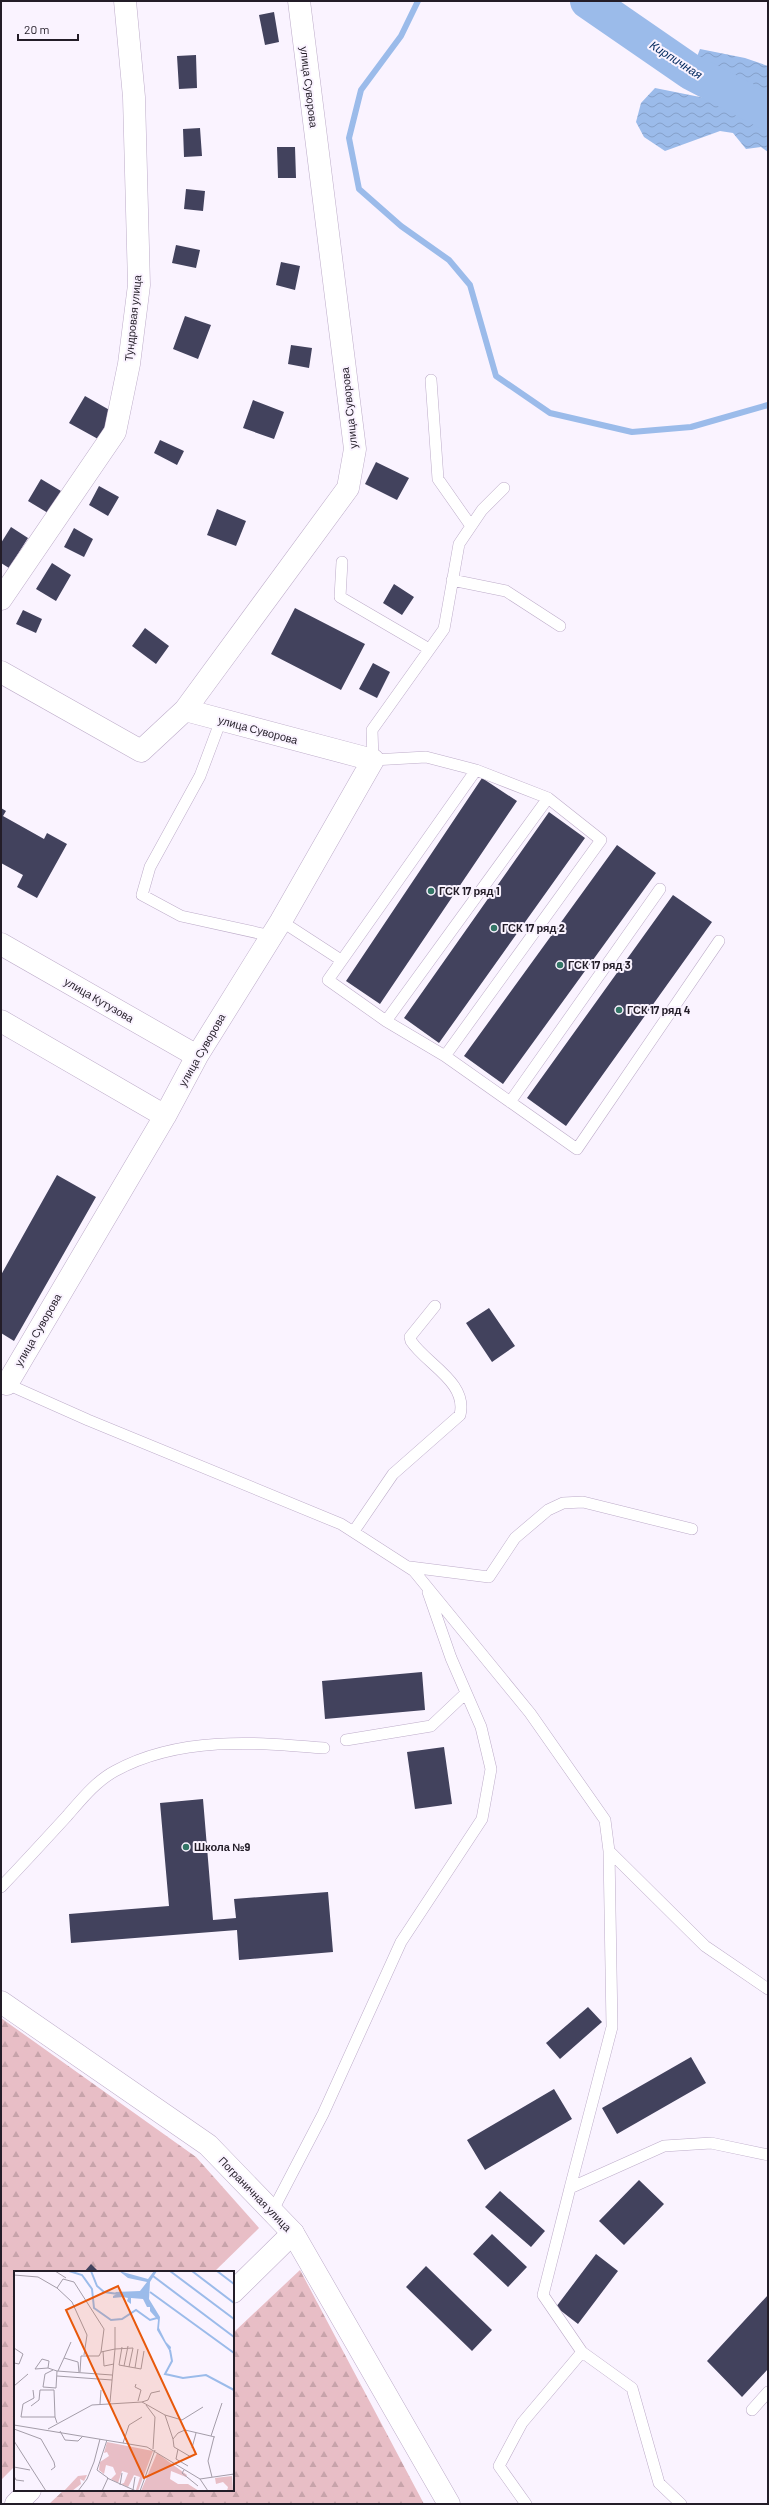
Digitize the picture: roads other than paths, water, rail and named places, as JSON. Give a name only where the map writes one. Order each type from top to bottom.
[{"type":"street","name":"Тундровая улица","points":[[1,599],[115,432],[129,364],[139,285],[134,97],[125,1]]},
{"type":"street","name":"улица Суворова","points":[[4,1383],[165,1116],[197,1056],[276,928],[373,760],[185,710],[348,488],[355,449],[299,1]]},
{"type":"street","points":[[1,672],[141,751],[185,710]]},
{"type":"street","name":"улица Кутузова","points":[[1,944],[197,1056]]},
{"type":"street","points":[[1,1021],[165,1116]]},
{"type":"street","name":"Пограничная улица","points":[[1,2002],[208,2145],[293,2232],[449,2504]]},
{"type":"street","points":[[234,2291],[293,2232]]},
{"type":"street","points":[[16,2504],[29,2491]]},
{"type":"lane","points":[[431,380],[438,479],[471,526]]},
{"type":"lane","points":[[445,1056],[601,840],[548,798],[476,770],[426,757],[373,760],[372,730],[444,629],[459,544],[482,510],[504,488]]},
{"type":"lane","points":[[342,562],[340,597],[429,650]]},
{"type":"lane","points":[[452,580],[506,591],[560,626]]},
{"type":"lane","points":[[222,720],[200,776],[150,867],[142,895],[181,916],[276,928],[342,960]]},
{"type":"lane","points":[[476,770],[328,980],[386,1021],[445,1056],[576,1149],[719,941]]},
{"type":"lane","points":[[386,1021],[548,798]]},
{"type":"lane","points":[[510,1102],[660,889]]},
{"type":"lane","points":[[354,1531],[393,1474],[460,1415],[461,1403],[455,1389],[440,1369],[410,1341],[410,1337],[435,1306]]},
{"type":"lane","points":[[4,1383],[354,1531],[409,1567],[425,1583],[530,1713],[605,1820],[609,1851],[612,2026],[543,2295],[582,2352],[632,2388],[659,2483],[681,2504]]},
{"type":"lane","points":[[409,1567],[489,1577],[515,1538],[548,1510],[563,1503],[583,1502],[692,1530]]},
{"type":"lane","points":[[273,2210],[322,2114],[401,1942],[482,1819],[491,1769],[481,1727],[466,1693],[425,1583]]},
{"type":"lane","points":[[346,1740],[431,1726],[466,1693]]},
{"type":"lane","points":[[1,1887],[88,1793],[115,1771],[163,1754],[210,1744],[253,1743],[324,1748]]},
{"type":"lane","points":[[609,1851],[705,1946],[768,1989]]},
{"type":"lane","points":[[570,2188],[664,2146],[711,2142],[768,2155]]},
{"type":"lane","points":[[526,2504],[499,2466],[522,2423],[582,2352]]},
{"type":"lane","points":[[752,2410],[768,2392]]},
{"type":"water","points":[[700,49],[745,58],[768,66],[768,152],[761,147],[746,149],[733,133],[720,131],[665,151],[644,137],[636,122],[641,103],[655,88],[715,100],[711,89],[691,72]]},
{"type":"waterway","points":[[418,1],[401,36],[361,90],[349,138],[359,189],[401,226],[449,260],[470,285],[496,376],[550,413],[632,432],[691,427],[768,405]]},
{"type":"waterway","name":"Кирпичная","points":[[588,1],[691,72],[768,112]]},
{"type":"place","name":"ГСК 17 ряд 1","points":[[431,891]]},
{"type":"place","name":"ГСК 17 ряд 2","points":[[494,928]]},
{"type":"place","name":"ГСК 17 ряд 3","points":[[560,965]]},
{"type":"place","name":"ГСК 17 ряд 4","points":[[619,1010]]},
{"type":"place","name":"Школа №9","points":[[186,1847]]}]
